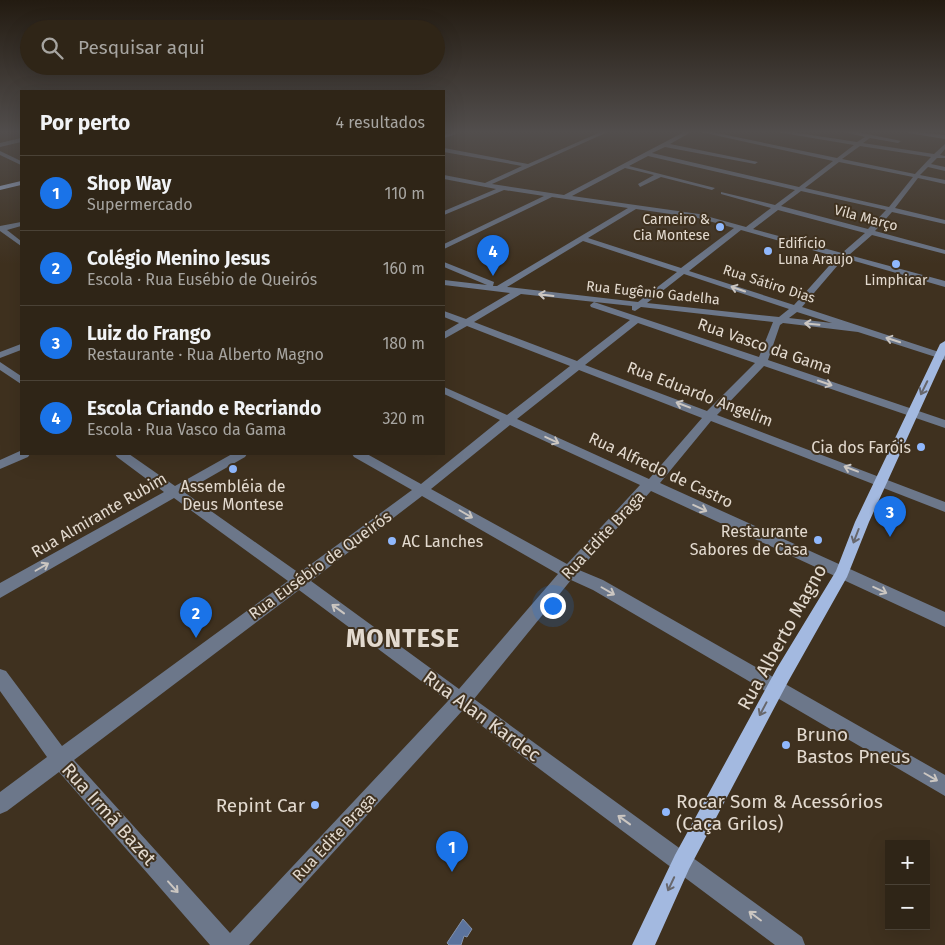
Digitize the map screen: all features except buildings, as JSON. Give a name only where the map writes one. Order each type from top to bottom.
[{"type":"main road","points":[[0,188],[20,183]]},
{"type":"main road","name":"Rua Alberto Magno","points":[[643,945],[682,862],[775,687],[842,573],[862,522],[911,412],[943,352]]},
{"type":"street","points":[[485,185],[508,175]]},
{"type":"street","points":[[565,197],[607,175]]},
{"type":"street","points":[[640,186],[660,175]]},
{"type":"street","points":[[660,175],[712,188]]},
{"type":"street","points":[[724,175],[800,189],[945,222]]},
{"type":"street","points":[[738,179],[742,175]]},
{"type":"street","points":[[626,317],[683,270],[776,208],[819,175]]},
{"type":"street","points":[[912,175],[945,182]]},
{"type":"street","name":"Rua Edite Braga","points":[[234,945],[473,687],[568,572],[644,489],[651,485],[710,415],[762,362],[776,324],[796,308],[842,256],[849,253],[870,232],[916,176]]},
{"type":"street","points":[[445,177],[503,188],[691,214],[945,284]]},
{"type":"street","name":"Vila Março","points":[[738,179],[723,193],[945,252]]},
{"type":"street","points":[[445,183],[454,180]]},
{"type":"street","points":[[445,213],[503,188]]},
{"type":"street","points":[[445,247],[551,195]]},
{"type":"street","points":[[445,264],[499,289],[636,206]]},
{"type":"street","points":[[1,229],[20,224]]},
{"type":"street","points":[[1,229],[20,243]]},
{"type":"street","name":"Rua Sátiro Dias","points":[[584,239],[860,329],[943,352]]},
{"type":"street","name":"Rua Eugênio Gadelha","points":[[445,283],[860,329]]},
{"type":"street","points":[[445,335],[518,292]]},
{"type":"street","name":"Rua Vasco da Gama","points":[[576,298],[626,317],[945,424]]},
{"type":"street","name":"Rua Eduardo Angelim","points":[[445,314],[945,507]]},
{"type":"street","name":"Rua Eusébio de Queirós","points":[[0,804],[423,489],[636,320]]},
{"type":"street","points":[[0,355],[20,347]]},
{"type":"street","points":[[0,365],[20,380]]},
{"type":"street","name":"Rua Alfredo de Castro","points":[[445,390],[945,620]]},
{"type":"street","points":[[0,465],[22,455]]},
{"type":"street","name":"Rua Alan Kardec","points":[[122,455],[299,581],[794,945]]},
{"type":"street","name":"Rua Almirante Rubim","points":[[0,591],[238,455]]},
{"type":"street","points":[[360,455],[568,572],[598,585],[945,786]]},
{"type":"street","name":"Rua Irmã Bazet","points":[[0,677],[60,759],[225,945]]},
{"type":"water","points":[[463,919],[472,929],[467,937],[464,936],[461,945],[449,945],[447,943]]},
{"type":"place","name":"Carneiro & Cia Montese","points":[[720,227]]},
{"type":"place","name":"Edifício Luna Araujo","points":[[768,251]]},
{"type":"place","name":"Limphicar","points":[[896,264]]},
{"type":"place","name":"Escola Criando e Recriando","points":[[493,276]]},
{"type":"place","name":"Cia dos Faróis","points":[[921,447]]},
{"type":"place","name":"Assembléia de Deus Montese","points":[[233,469]]},
{"type":"place","name":"Luiz do Frango","points":[[890,537]]},
{"type":"place","name":"Restaurante Sabores de Casa","points":[[818,540]]},
{"type":"place","name":"AC Lanches","points":[[392,541]]},
{"type":"place","name":"Colégio Menino Jesus","points":[[196,638]]},
{"type":"place","name":"Bruno Bastos Pneus","points":[[786,745]]},
{"type":"place","name":"Repint Car","points":[[315,805]]},
{"type":"place","name":"Rocar Som & Acessórios (Caça Grilos)","points":[[666,812]]},
{"type":"place","name":"Shop Way","points":[[452,872]]},
{"type":"district","name":"MONTESE","points":[[403,639]]}]
